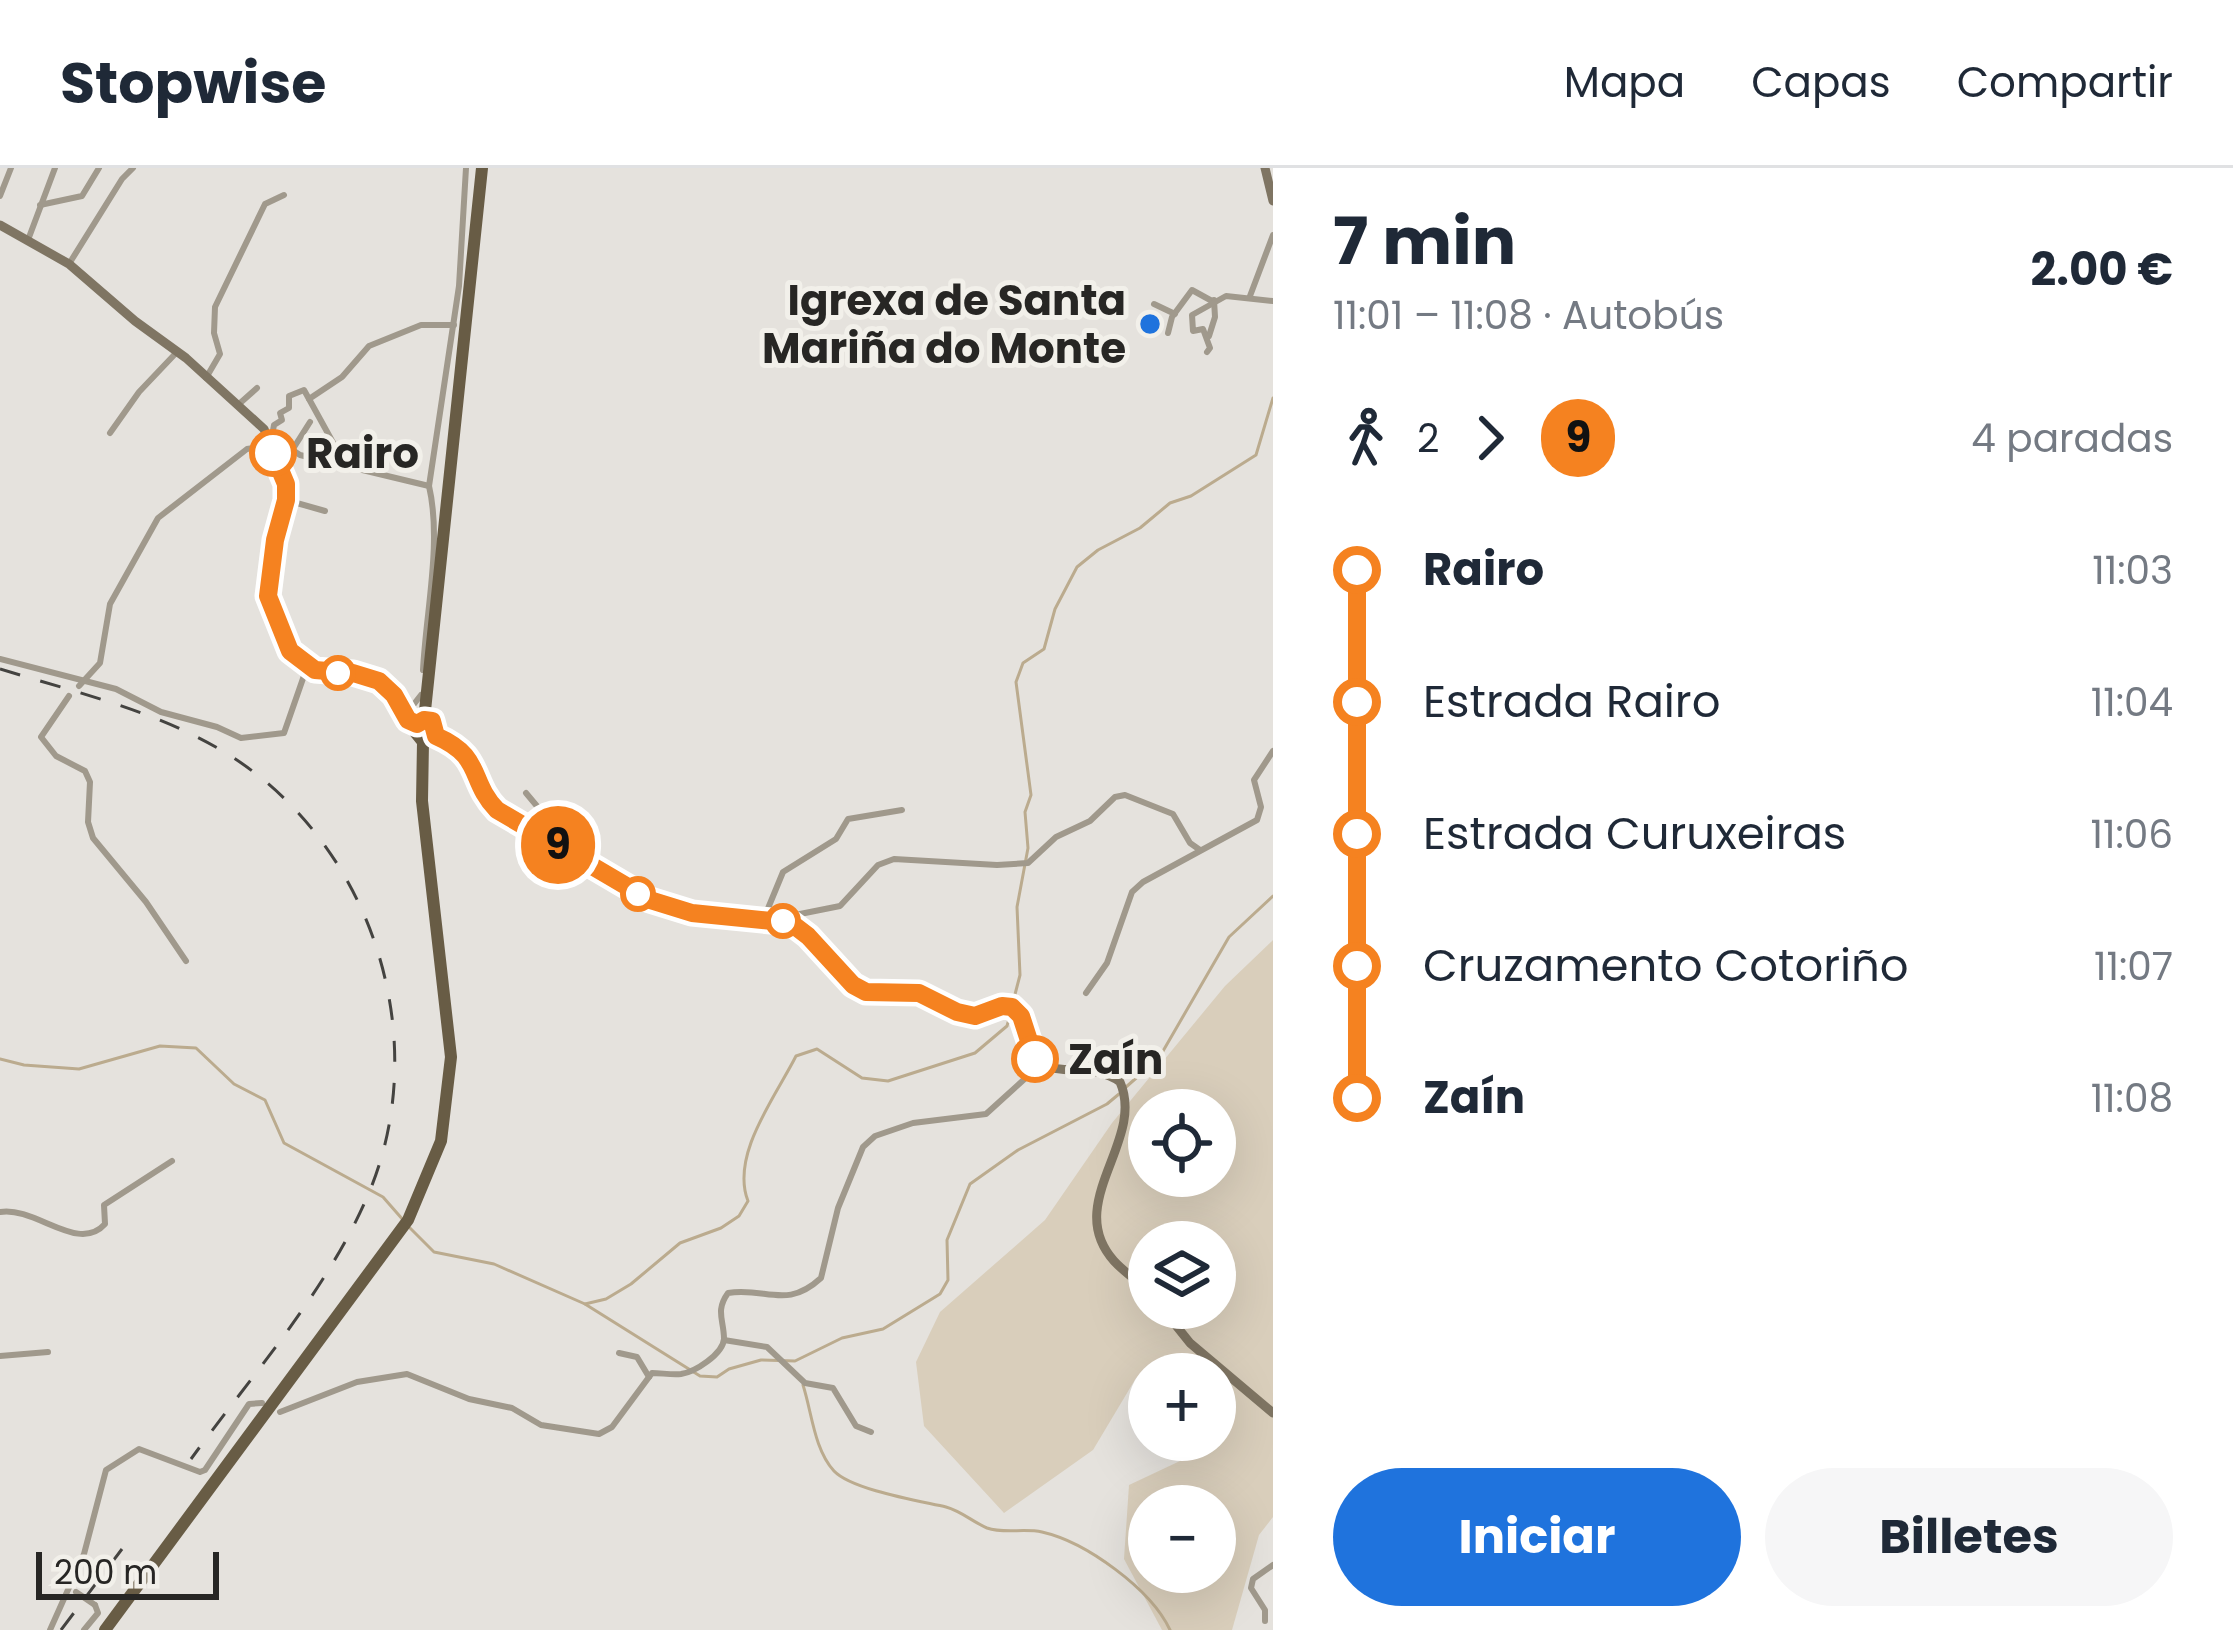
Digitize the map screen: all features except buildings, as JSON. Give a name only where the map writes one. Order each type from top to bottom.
[{"type":"main road","points":[[105,1630],[408,1220],[441,1141],[451,1057],[422,801],[430,739],[415,733],[421,722],[482,168]]},
{"type":"street","points":[[0,196],[11,168]]},
{"type":"street","points":[[28,240],[55,168]]},
{"type":"street","points":[[40,205],[82,196],[99,168]]},
{"type":"street","points":[[69,264],[122,178],[133,168]]},
{"type":"street","points":[[402,709],[421,698],[436,516],[429,486],[464,241],[466,168]]},
{"type":"street","points":[[1264,168],[1273,201]]},
{"type":"street","points":[[206,378],[220,354],[214,333],[215,307],[231,269],[265,204],[284,195]]},
{"type":"street","points":[[0,242],[2,226],[69,264],[291,452],[429,486]]},
{"type":"street","points":[[1250,296],[1273,235]]},
{"type":"street","points":[[1168,334],[1192,290],[1213,301]]},
{"type":"street","points":[[1207,352],[1208,340],[1203,329],[1193,331],[1192,315],[1213,301],[1250,296],[1273,301]]},
{"type":"street","points":[[1208,340],[1214,329],[1213,301]]},
{"type":"street","points":[[1154,304],[1175,314]]},
{"type":"street","points":[[309,399],[342,377],[370,346],[421,325],[454,325]]},
{"type":"street","points":[[110,433],[139,392],[178,352]]},
{"type":"street","points":[[239,404],[257,388]]},
{"type":"street","points":[[333,461],[335,448],[304,390],[290,395],[289,408],[280,413],[282,420],[269,438],[284,478],[286,500],[268,596],[290,651],[307,667],[374,679],[391,691],[408,720],[421,722]]},
{"type":"street","points":[[284,478],[291,452],[310,422]]},
{"type":"street","points":[[82,683],[100,663],[110,604],[158,518],[247,449],[269,438]]},
{"type":"street","points":[[286,500],[325,511]]},
{"type":"street","points":[[0,659],[116,689],[161,712],[241,738],[284,733],[307,667]]},
{"type":"street","points":[[70,696],[41,737],[56,756],[85,771],[90,782],[88,822],[93,838],[146,902],[186,962]]},
{"type":"street","points":[[430,739],[464,751],[497,810],[638,894],[675,910],[791,923],[853,985],[866,992],[919,993],[975,1016],[1012,1007],[1021,1016],[1029,1048],[1040,1065],[1097,1071],[1120,1082],[1126,1113],[1102,1180],[1096,1218],[1113,1260],[1128,1273]]},
{"type":"street","points":[[1086,993],[1107,963],[1132,892],[1257,820],[1262,807],[1254,780],[1273,751]]},
{"type":"street","points":[[526,793],[570,852]]},
{"type":"street","points":[[791,923],[795,916],[840,906],[878,865],[894,859],[998,866],[1028,863],[1056,837],[1090,821],[1115,797],[1124,795],[1173,814],[1190,843],[1200,850]]},
{"type":"street","points":[[764,918],[783,872],[836,839],[848,819],[902,810]]},
{"type":"street","points":[[280,1412],[357,1382],[406,1374],[469,1399],[512,1408],[541,1424],[599,1434],[619,1420],[652,1373],[680,1375],[720,1350],[724,1340],[719,1314],[728,1293],[776,1298],[798,1295],[821,1278],[838,1208],[863,1147],[874,1136],[913,1123],[986,1114],[1040,1065]]},
{"type":"street","points":[[0,1212],[17,1209],[71,1232],[94,1234],[105,1224],[104,1205],[172,1161]]},
{"type":"street","points":[[1179,1329],[1273,1413]]},
{"type":"street","points":[[724,1340],[767,1347],[805,1383],[833,1388],[856,1426],[871,1432]]},
{"type":"street","points":[[0,1356],[48,1352]]},
{"type":"street","points":[[619,1353],[638,1357],[649,1377]]},
{"type":"street","points":[[50,1630],[74,1590],[106,1470],[139,1449],[205,1470],[249,1404],[262,1403]]},
{"type":"street","points":[[1265,1621],[1264,1610],[1250,1588],[1253,1579],[1273,1565]]},
{"type":"street","points":[[74,1590],[95,1605],[98,1613],[84,1630]]},
{"type":"shaded area","points":[[1273,940],[1273,1517],[1259,1535],[1232,1630],[1162,1630],[1142,1593],[1236,1593],[1236,1485],[1129,1485],[1180,1461],[1236,1461],[1236,1353],[1128,1353],[1128,1391],[1093,1450],[1004,1513],[924,1426],[916,1362],[940,1312],[1045,1220],[1128,1104],[1128,1197],[1236,1197],[1236,1089],[1140,1089],[1225,986]]},
{"type":"shaded area","points":[[1128,1500],[1128,1566],[1124,1559]]},
{"type":"waterway","points":[[1013,1002],[1020,975],[1017,907],[1028,848],[1025,812],[1031,795],[1016,682],[1023,663],[1044,649],[1055,609],[1077,567],[1170,503],[1191,496],[1256,455],[1273,398]]},
{"type":"waterway","points":[[1126,1087],[1159,1058],[1229,937],[1273,896]]},
{"type":"waterway","points":[[410,1228],[434,1252],[494,1264],[585,1304],[606,1299],[680,1243],[739,1216],[748,1201],[744,1183],[750,1145],[796,1056],[817,1049],[862,1078],[888,1081],[975,1053],[1007,1026],[1011,1012]]},
{"type":"waterway","points":[[0,1059],[79,1069],[160,1046],[196,1048],[234,1084],[265,1100],[284,1143],[383,1197],[404,1221]]},
{"type":"waterway","points":[[585,1304],[700,1376],[717,1377],[761,1360],[795,1361],[842,1338],[883,1329],[940,1294],[948,1280],[947,1240],[970,1184],[1018,1150],[1119,1094]]},
{"type":"waterway","points":[[803,1385],[822,1452],[843,1478],[951,1509],[987,1528],[1059,1537],[1133,1584],[1170,1630]]},
{"type":"railway","points":[[0,669],[168,724],[221,750],[273,788],[316,834],[351,888],[376,946],[391,1008],[395,1071],[387,1134],[368,1195],[310,1299],[191,1459]]},
{"type":"railway","points":[[61,1630],[122,1549]]},
{"type":"bus line","name":"9","points":[[273,453],[286,484],[286,500],[268,596],[297,660],[322,672],[353,673],[379,681],[394,695],[408,720],[417,724],[432,721],[436,736],[464,751],[497,810],[638,894],[675,910],[791,923],[853,985],[866,992],[919,993],[975,1016],[1012,1007],[1021,1016],[1035,1059]]},
{"type":"place","name":"Igrexa de Santa Mariña do Monte","points":[[1150,324]]},
{"type":"place","name":"Rairo","points":[[273,453]]},
{"type":"place","name":"Zaín","points":[[1035,1059]]}]
